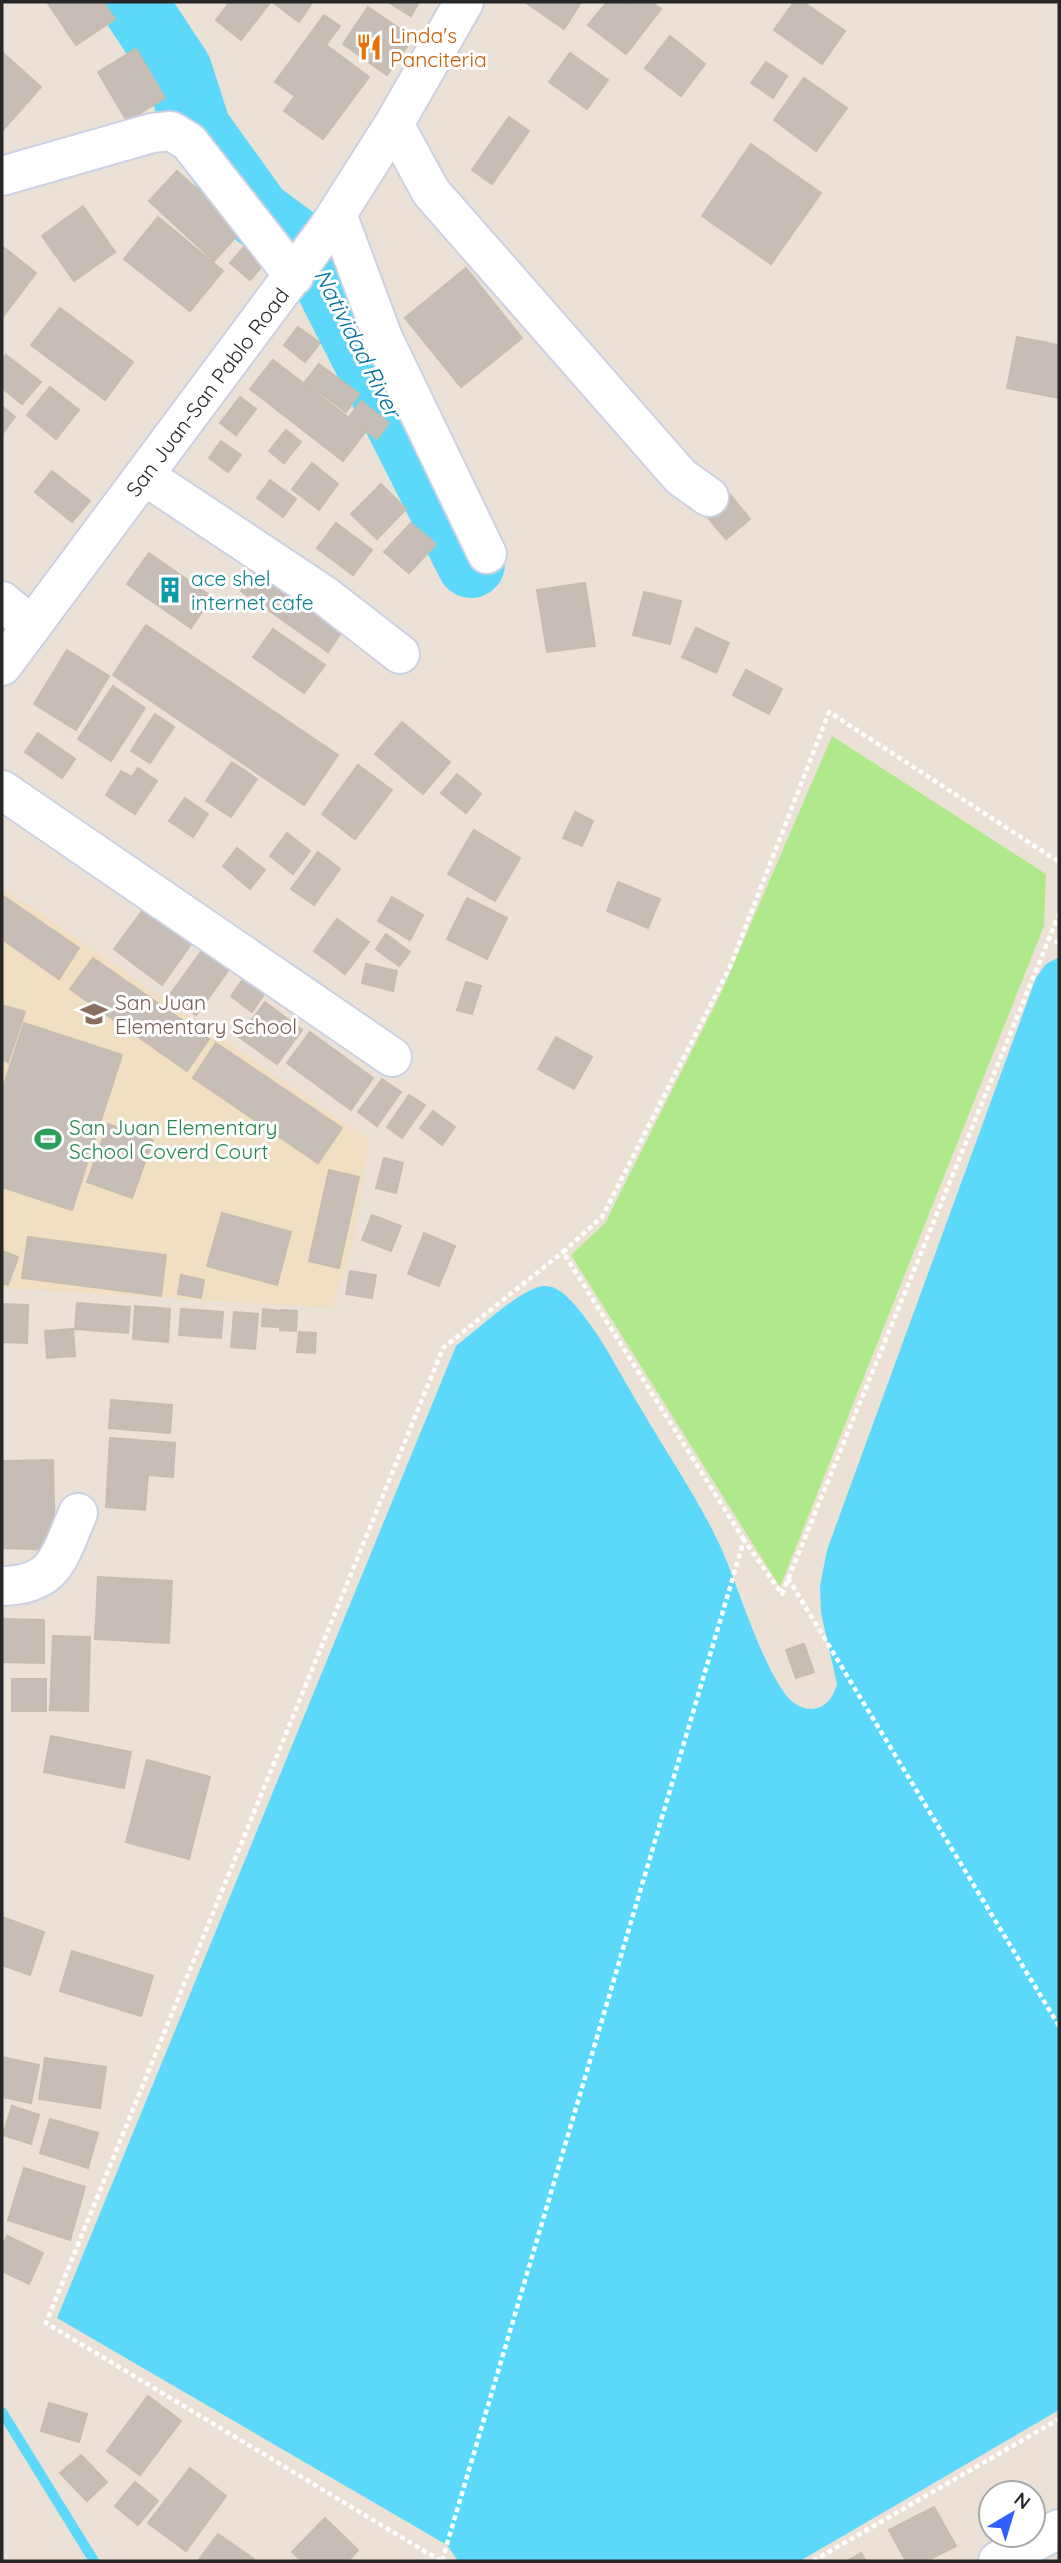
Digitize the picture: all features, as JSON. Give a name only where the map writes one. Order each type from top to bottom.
[{"type":"street","name":"San Juan-San Pablo Road","points":[[2,666],[333,221],[394,124],[464,2]]},
{"type":"street","points":[[394,124],[431,192],[681,477],[709,497]]},
{"type":"street","points":[[2,176],[152,133],[171,131],[189,142],[298,270]]},
{"type":"street","points":[[333,221],[383,338],[487,555]]},
{"type":"street","points":[[145,476],[324,595],[400,654]]},
{"type":"street","points":[[2,601],[32,626]]},
{"type":"street","points":[[2,790],[392,1057]]},
{"type":"street","points":[[2,1586],[21,1586],[43,1578],[59,1557],[78,1513]]},
{"type":"street","points":[[998,2561],[1059,2529]]},
{"type":"path","points":[[744,1540],[442,2561],[46,2323],[443,1348],[563,1252],[602,1217],[730,967],[829,712],[1059,862]]},
{"type":"path","points":[[563,1252],[744,1540],[782,1594],[1047,937],[1059,914]]},
{"type":"path","points":[[1047,937],[1059,943]]},
{"type":"path","points":[[788,1578],[1059,2026]]},
{"type":"path","points":[[813,2561],[1059,2419]]},
{"type":"shaded area","name":"San Juan Elementary School","points":[[2,887],[369,1140],[354,1240],[332,1308],[2,1288]]},
{"type":"green space","points":[[832,736],[1046,874],[1044,926],[780,1587],[571,1255],[605,1223],[721,993]]},
{"type":"water","points":[[1059,957],[1059,2410],[800,2561],[458,2561],[447,2545],[57,2318],[456,1346],[498,1312],[533,1289],[543,1286],[556,1289],[574,1304],[601,1341],[704,1514],[722,1550],[764,1655],[784,1692],[794,1703],[808,1709],[821,1707],[831,1698],[837,1684],[821,1613],[820,1586],[827,1550],[1036,978],[1046,964]]},
{"type":"building","points":[[47,2],[103,2],[115,19],[76,45]]},
{"type":"building","points":[[230,2],[269,4],[241,40],[216,20]]},
{"type":"building","points":[[388,2],[419,2],[411,16]]},
{"type":"building","points":[[525,2],[576,2],[580,4],[564,29]]},
{"type":"building","points":[[607,2],[651,2],[661,9],[626,54],[588,25]]},
{"type":"building","points":[[794,2],[803,2],[845,31],[822,64],[774,30]]},
{"type":"building","points":[[275,4],[311,4],[299,22]]},
{"type":"building","points":[[368,7],[413,38],[387,75],[343,44]]},
{"type":"building","points":[[324,15],[340,26],[326,45],[369,77],[323,139],[284,111],[295,96],[275,82]]},
{"type":"building","points":[[670,36],[705,64],[681,96],[645,68]]},
{"type":"building","points":[[136,49],[165,98],[127,121],[98,72]]},
{"type":"building","points":[[2,52],[41,87],[2,131]]},
{"type":"building","points":[[570,53],[608,80],[587,109],[549,82]]},
{"type":"building","points":[[766,62],[787,76],[773,98],[751,83]]},
{"type":"building","points":[[804,78],[847,108],[816,151],[774,120]]},
{"type":"building","points":[[509,117],[529,131],[492,184],[472,170]]},
{"type":"building","points":[[751,144],[821,193],[771,264],[702,216]]},
{"type":"building","points":[[177,171],[242,230],[214,261],[149,201]]},
{"type":"building","points":[[83,206],[115,252],[74,281],[42,236]]},
{"type":"building","points":[[158,217],[223,271],[190,311],[124,259]]},
{"type":"building","points":[[251,239],[271,256],[250,280],[230,263]]},
{"type":"building","points":[[2,246],[36,273],[2,318]]},
{"type":"building","points":[[466,268],[522,338],[461,387],[405,318]]},
{"type":"building","points":[[60,308],[133,362],[105,400],[31,345]]},
{"type":"building","points":[[298,327],[320,343],[305,362],[284,345]]},
{"type":"building","points":[[1017,337],[1059,345],[1059,398],[1007,388]]},
{"type":"building","points":[[6,355],[41,382],[22,404],[2,388],[2,360]]},
{"type":"building","points":[[273,360],[366,431],[343,461],[250,389]]},
{"type":"building","points":[[319,364],[359,394],[346,412],[305,382]]},
{"type":"building","points":[[50,387],[79,410],[56,439],[27,415]]},
{"type":"building","points":[[240,397],[256,409],[236,435],[220,423]]},
{"type":"building","points":[[361,401],[389,423],[377,439],[349,417]]},
{"type":"building","points":[[2,406],[15,417],[2,434]]},
{"type":"building","points":[[286,430],[301,442],[284,463],[269,451]]},
{"type":"building","points":[[221,441],[241,455],[228,472],[209,458]]},
{"type":"building","points":[[312,463],[338,484],[319,510],[292,489]]},
{"type":"building","points":[[52,471],[90,501],[72,522],[35,492]]},
{"type":"building","points":[[270,480],[296,499],[283,517],[257,498]]},
{"type":"building","points":[[381,484],[406,509],[377,539],[351,514]]},
{"type":"building","points":[[723,486],[750,519],[726,539],[698,506]]},
{"type":"building","points":[[336,523],[372,550],[353,575],[317,548]]},
{"type":"building","points":[[411,523],[436,544],[409,573],[384,552]]},
{"type":"building","name":"ace shel internet cafe","points":[[149,553],[212,597],[191,628],[127,584]]},
{"type":"building","points":[[258,567],[345,627],[328,652],[241,591]]},
{"type":"building","points":[[585,583],[595,646],[547,652],[537,590]]},
{"type":"building","points":[[644,592],[681,601],[670,644],[633,635]]},
{"type":"building","points":[[146,625],[338,755],[304,805],[113,675]]},
{"type":"building","points":[[696,628],[729,643],[716,673],[682,657]]},
{"type":"building","points":[[273,629],[325,665],[304,693],[253,657]]},
{"type":"building","points":[[67,650],[109,676],[76,730],[34,704]]},
{"type":"building","points":[[746,670],[782,689],[769,714],[733,695]]},
{"type":"building","points":[[113,686],[145,708],[111,761],[78,739]]},
{"type":"building","points":[[155,714],[174,727],[150,763],[131,751]]},
{"type":"building","points":[[402,722],[450,762],[423,794],[375,754]]},
{"type":"building","points":[[38,733],[75,759],[62,778],[25,752]]},
{"type":"building","points":[[232,762],[257,779],[231,817],[206,801]]},
{"type":"building","points":[[358,765],[392,790],[355,839],[322,814]]},
{"type":"building","points":[[138,768],[157,781],[135,814],[106,795],[121,771],[132,777]]},
{"type":"building","points":[[457,774],[481,794],[466,813],[441,793]]},
{"type":"building","points":[[185,798],[208,814],[193,837],[169,821]]},
{"type":"building","points":[[575,812],[593,821],[582,846],[563,838]]},
{"type":"building","points":[[474,830],[520,858],[495,901],[448,874]]},
{"type":"building","points":[[287,833],[310,851],[293,874],[270,856]]},
{"type":"building","points":[[237,848],[265,870],[250,889],[223,866]]},
{"type":"building","points":[[318,852],[340,869],[314,905],[291,889]]},
{"type":"building","points":[[618,882],[660,899],[648,928],[607,911]]},
{"type":"building","points":[[2,895],[79,948],[59,979],[2,939]]},
{"type":"building","points":[[154,895],[202,929],[162,985],[114,949]]},
{"type":"building","points":[[392,897],[423,915],[410,940],[378,921]]},
{"type":"building","points":[[467,898],[507,918],[487,959],[447,939]]},
{"type":"building","points":[[337,919],[369,942],[345,974],[314,951]]},
{"type":"building","points":[[386,934],[410,952],[399,966],[376,949]]},
{"type":"building","points":[[206,945],[233,964],[196,1015],[169,996]]},
{"type":"building","points":[[93,958],[209,1039],[187,1071],[70,989]]},
{"type":"building","points":[[366,964],[397,971],[393,991],[362,983]]},
{"type":"building","points":[[249,971],[270,986],[252,1012],[231,996]]},
{"type":"building","points":[[466,982],[481,986],[472,1014],[457,1010]]},
{"type":"building","points":[[265,1002],[302,1030],[277,1064],[239,1037]]},
{"type":"building","points":[[2,1005],[25,1012],[8,1062],[2,1059]]},
{"type":"building","name":"San Juan Elementary School Coverd Court","points":[[24,1023],[122,1055],[72,1210],[2,1187],[2,1091]]},
{"type":"building","points":[[310,1032],[373,1078],[351,1110],[287,1063]]},
{"type":"building","points":[[556,1037],[592,1057],[574,1089],[538,1069]]},
{"type":"building","points":[[216,1043],[342,1128],[318,1163],[193,1078]]},
{"type":"building","points":[[382,1079],[401,1092],[377,1126],[358,1112]]},
{"type":"building","points":[[409,1095],[425,1105],[402,1138],[387,1127]]},
{"type":"building","points":[[433,1111],[455,1127],[442,1145],[420,1128]]},
{"type":"building","points":[[108,1124],[153,1140],[132,1198],[87,1182]]},
{"type":"building","points":[[384,1158],[403,1163],[396,1193],[376,1188]]},
{"type":"building","points":[[329,1170],[359,1177],[339,1268],[309,1261]]},
{"type":"building","points":[[222,1213],[291,1232],[277,1285],[207,1266]]},
{"type":"building","points":[[372,1215],[401,1226],[391,1251],[362,1240]]},
{"type":"building","points":[[424,1233],[455,1246],[439,1286],[408,1274]]},
{"type":"building","points":[[28,1237],[166,1255],[161,1296],[22,1278]]},
{"type":"building","points":[[2,1251],[18,1257],[8,1285],[2,1283]]},
{"type":"building","points":[[350,1271],[376,1275],[372,1298],[346,1294]]},
{"type":"building","points":[[181,1275],[204,1280],[201,1298],[178,1294]]},
{"type":"building","points":[[77,1303],[130,1307],[128,1333],[75,1329]]},
{"type":"building","points":[[2,1304],[28,1305],[27,1343],[2,1342]]},
{"type":"building","points":[[135,1306],[170,1309],[168,1342],[133,1339]]},
{"type":"building","points":[[181,1309],[223,1312],[221,1338],[179,1335]]},
{"type":"building","points":[[263,1309],[279,1311],[278,1327],[262,1326]]},
{"type":"building","points":[[281,1310],[297,1311],[296,1331],[280,1330]]},
{"type":"building","points":[[234,1312],[258,1314],[255,1349],[231,1347]]},
{"type":"building","points":[[73,1329],[75,1356],[47,1358],[45,1331]]},
{"type":"building","points":[[299,1332],[316,1333],[315,1353],[297,1352]]},
{"type":"building","points":[[111,1400],[172,1405],[170,1433],[109,1428]]},
{"type":"building","points":[[110,1438],[175,1443],[173,1477],[148,1475],[145,1510],[106,1507]]},
{"type":"building","points":[[53,1460],[55,1550],[2,1548],[2,1461]]},
{"type":"building","points":[[98,1577],[172,1581],[169,1643],[95,1639]]},
{"type":"building","points":[[2,1619],[44,1620],[44,1663],[2,1662]]},
{"type":"building","points":[[53,1636],[90,1637],[88,1711],[50,1710]]},
{"type":"building","points":[[804,1644],[814,1672],[796,1678],[786,1650]]},
{"type":"building","points":[[12,1679],[46,1679],[46,1711],[12,1711]]},
{"type":"building","points":[[51,1736],[131,1752],[124,1788],[44,1772]]},
{"type":"building","points":[[147,1760],[210,1777],[189,1859],[126,1842]]},
{"type":"building","points":[[2,1917],[44,1932],[30,1975],[2,1965]]},
{"type":"building","points":[[72,1951],[153,1976],[141,2016],[60,1991]]},
{"type":"building","points":[[2,2057],[39,2065],[31,2103],[2,2097]]},
{"type":"building","points":[[45,2058],[106,2067],[100,2108],[39,2099]]},
{"type":"building","points":[[12,2106],[39,2115],[31,2144],[3,2135]]},
{"type":"building","points":[[50,2119],[98,2133],[88,2168],[40,2153]]},
{"type":"building","points":[[24,2168],[85,2187],[70,2240],[8,2220]]},
{"type":"building","points":[[7,2236],[43,2253],[29,2284],[2,2271],[2,2247]]},
{"type":"building","points":[[148,2396],[181,2421],[140,2475],[107,2451]]},
{"type":"building","points":[[49,2403],[87,2414],[79,2442],[41,2431]]},
{"type":"building","points":[[81,2455],[107,2482],[87,2501],[60,2473]]},
{"type":"building","points":[[190,2468],[226,2496],[186,2551],[148,2523]]},
{"type":"building","points":[[135,2482],[158,2501],[138,2525],[115,2506]]},
{"type":"building","points":[[934,2507],[956,2546],[926,2561],[906,2561],[889,2530]]},
{"type":"building","points":[[325,2518],[358,2550],[348,2561],[302,2561],[292,2552]]},
{"type":"building","points":[[218,2534],[254,2559],[253,2561],[198,2561]]},
{"type":"building","points":[[861,2553],[866,2561],[847,2561]]},
{"type":"waterway","name":"Natividad River","points":[[133,2],[178,70],[197,129],[258,214],[314,255],[471,564]]},
{"type":"waterway","points":[[2,2412],[94,2561]]},
{"type":"place","name":"Linda's Panciteria","points":[[369,47]]},
{"type":"place","name":"ace shel internet cafe","points":[[170,590]]},
{"type":"place","name":"San Juan Elementary School","points":[[94,1014]]},
{"type":"place","name":"San Juan Elementary School Coverd Court","points":[[48,1139]]}]
